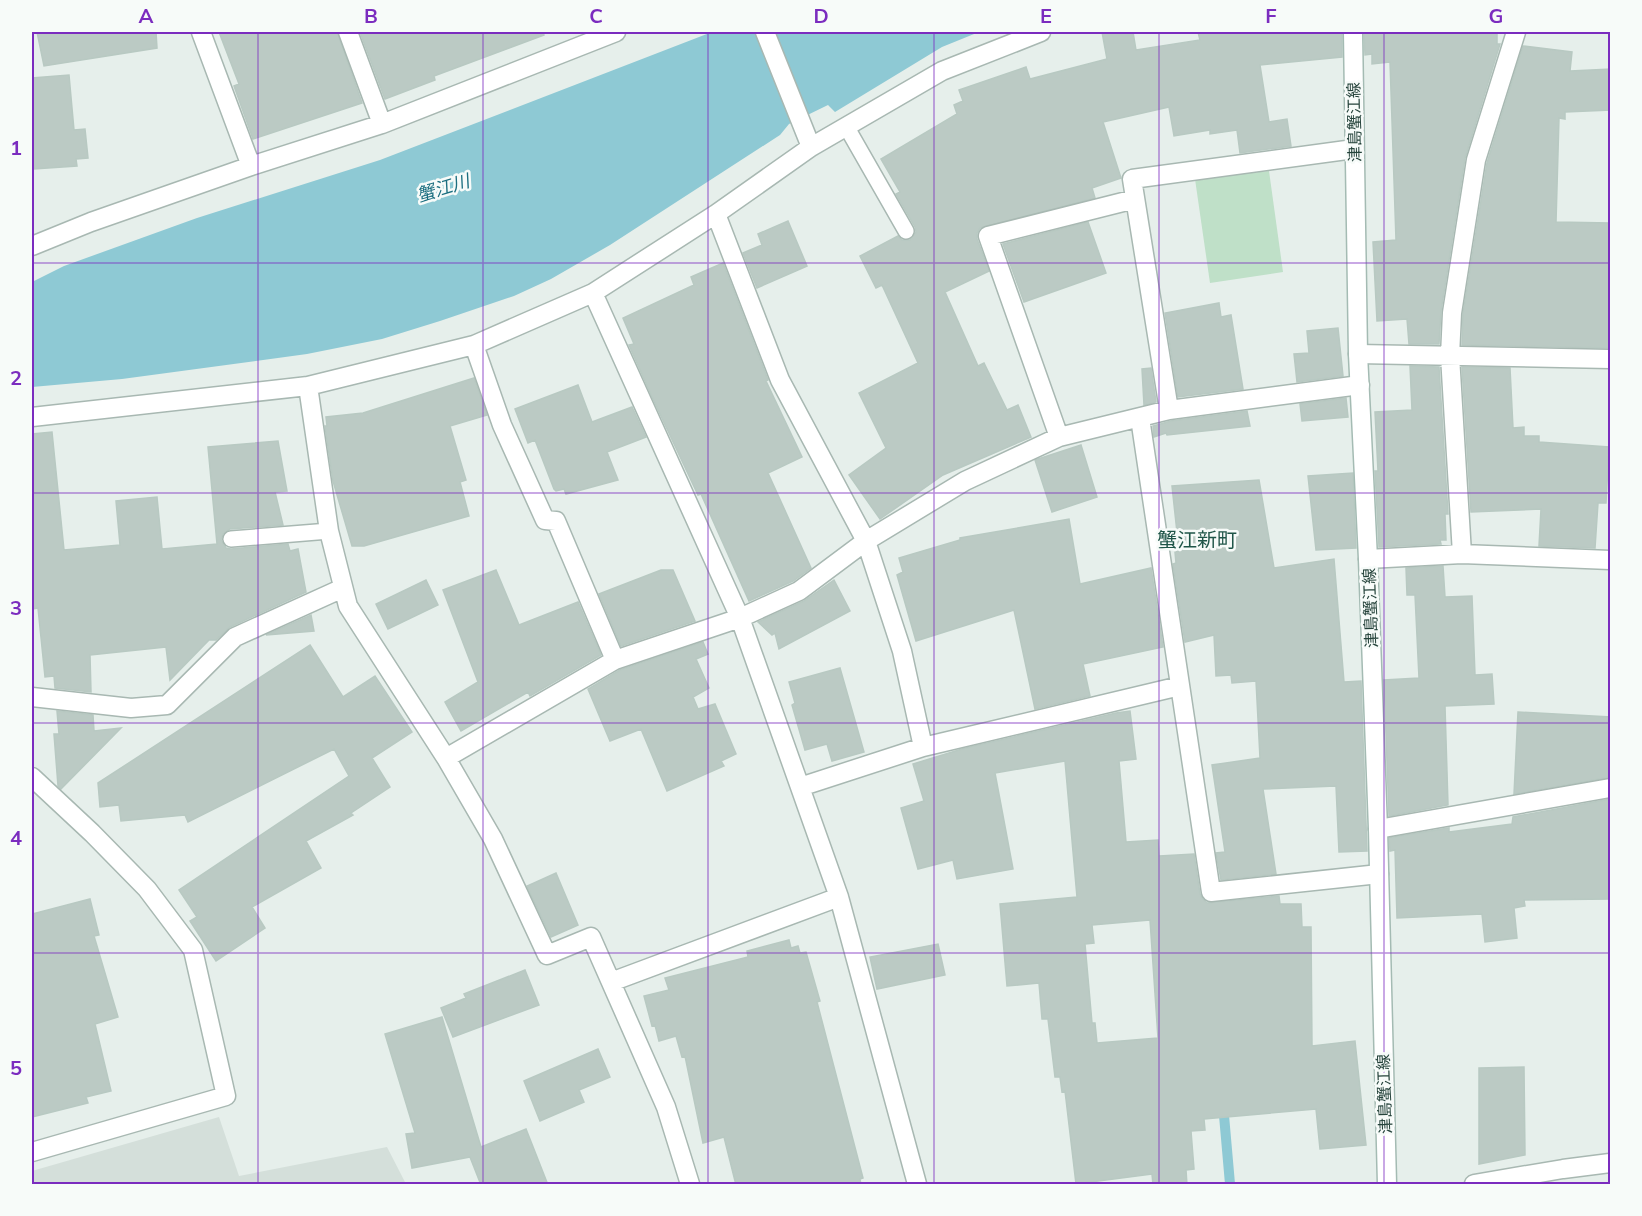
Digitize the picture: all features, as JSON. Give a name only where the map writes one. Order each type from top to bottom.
[{"type":"street","points":[[201,32],[251,165]]},
{"type":"street","points":[[348,32],[382,124]]},
{"type":"street","points":[[32,246],[91,222],[251,165],[382,124],[616,32]]},
{"type":"street","points":[[765,32],[809,141]]},
{"type":"street","points":[[32,417],[308,386],[474,345],[593,293],[716,213],[809,141],[846,126],[942,71],[1041,32]]},
{"type":"street","name":"津島蟹江線","points":[[1353,32],[1358,354],[1378,829],[1387,1185]]},
{"type":"street","points":[[1462,554],[1450,356],[1452,313],[1476,160],[1516,32]]},
{"type":"street","points":[[1169,411],[1132,179],[1354,149]]},
{"type":"street","points":[[1059,437],[988,236],[1135,200]]},
{"type":"street","points":[[716,213],[780,380],[866,541],[902,651],[923,747]]},
{"type":"street","points":[[593,293],[740,618],[839,897],[917,1185]]},
{"type":"street","points":[[474,345],[502,425],[545,520],[556,521],[615,660]]},
{"type":"street","points":[[1358,354],[1611,359]]},
{"type":"street","points":[[446,759],[615,660],[740,618],[799,591],[866,541],[965,482],[1059,437],[1169,411],[1360,385]]},
{"type":"street","points":[[308,386],[329,531],[348,606],[446,759],[493,839],[547,955],[591,937],[666,1107],[690,1185]]},
{"type":"street","points":[[1140,418],[1211,892],[1379,874]]},
{"type":"street","points":[[1368,560],[1462,554],[1611,560]]},
{"type":"street","points":[[32,697],[132,708],[167,705],[235,637],[343,588]]},
{"type":"street","points":[[800,787],[923,747],[1180,686]]},
{"type":"street","points":[[32,777],[147,889],[193,950],[226,1095],[32,1152]]},
{"type":"street","points":[[1378,829],[1611,788]]},
{"type":"street","points":[[611,982],[839,897]]},
{"type":"street","points":[[1474,1185],[1611,1163]]},
{"type":"lane","points":[[846,126],[906,231]]},
{"type":"lane","points":[[231,539],[329,531]]},
{"type":"shaded area","points":[[219,1117],[239,1176],[387,1147],[406,1184],[32,1184],[32,1171]]},
{"type":"green space","points":[[1269,171],[1283,272],[1210,283],[1195,179]]},
{"type":"water","name":"蟹江川","points":[[712,32],[979,32],[942,47],[835,112],[828,105],[789,124],[780,135],[610,245],[551,279],[514,296],[382,339],[307,354],[122,379],[32,387],[32,282],[64,266],[197,218],[380,160]]},
{"type":"building","points":[[37,32],[156,32],[157,48],[44,66]]},
{"type":"building","points":[[219,32],[337,32],[362,103],[253,139],[234,86],[239,84]]},
{"type":"building","points":[[360,32],[543,32],[544,35],[434,76],[435,80],[385,99]]},
{"type":"building","points":[[1102,32],[1133,32],[1136,50],[1200,40],[1198,32],[1342,32],[1342,57],[1260,65],[1269,122],[1287,119],[1291,146],[1240,153],[1237,130],[1210,134],[1210,130],[1174,136],[1169,107],[1103,122],[1121,178],[1092,188],[1095,198],[980,228],[977,239],[989,271],[945,292],[978,366],[984,363],[1007,410],[1018,405],[1031,437],[943,475],[880,519],[849,475],[886,448],[859,393],[918,363],[882,285],[876,288],[860,256],[898,236],[902,240],[910,240],[916,232],[896,194],[900,192],[881,159],[957,114],[954,105],[963,101],[959,90],[1026,67],[1030,79],[1107,59]]},
{"type":"building","points":[[1364,32],[1497,32],[1497,44],[1500,44],[1465,158],[1441,311],[1439,344],[1409,344],[1407,319],[1377,321],[1373,242],[1396,240],[1390,62],[1372,64],[1372,54],[1365,55]]},
{"type":"building","points":[[1523,46],[1572,52],[1570,71],[1611,69],[1611,110],[1565,112],[1565,119],[1559,118],[1556,222],[1611,223],[1611,348],[1462,345],[1463,314],[1487,163]]},
{"type":"building","points":[[69,75],[74,130],[85,129],[88,158],[76,159],[77,166],[34,169],[32,78]]},
{"type":"building","points":[[788,221],[807,266],[757,288],[743,253],[762,245],[758,234]]},
{"type":"building","points":[[1088,222],[1106,273],[1024,302],[1003,244]]},
{"type":"building","points":[[723,263],[768,380],[766,381],[802,457],[768,473],[811,568],[793,581],[749,601],[701,494],[698,495],[653,399],[629,345],[634,344],[623,318],[694,285],[691,277]]},
{"type":"building","points":[[1219,303],[1221,317],[1231,315],[1243,389],[1178,397],[1165,313]]},
{"type":"building","points":[[1338,328],[1343,376],[1297,382],[1294,354],[1309,353],[1307,331]]},
{"type":"building","points":[[1410,366],[1439,367],[1448,514],[1445,514],[1446,540],[1440,540],[1441,544],[1379,547],[1375,412],[1412,410]]},
{"type":"building","points":[[1462,367],[1510,368],[1513,428],[1524,427],[1524,436],[1539,436],[1539,442],[1609,447],[1606,503],[1598,503],[1595,548],[1539,546],[1541,509],[1471,512]]},
{"type":"building","points":[[1151,368],[1156,402],[1144,405],[1142,369]]},
{"type":"building","points":[[474,378],[487,415],[450,426],[466,480],[460,482],[469,516],[364,546],[352,546],[333,481],[325,426],[327,426],[326,417],[363,413]]},
{"type":"building","points":[[578,385],[592,422],[632,407],[646,437],[607,452],[618,480],[566,494],[564,489],[556,491],[554,489],[535,440],[528,443],[515,409]]},
{"type":"building","points":[[1346,398],[1348,417],[1302,421],[1300,404]]},
{"type":"building","points":[[1247,411],[1250,426],[1167,435],[1166,433],[1154,437],[1153,426],[1171,421]]},
{"type":"building","points":[[52,432],[64,550],[120,545],[116,501],[157,497],[162,549],[217,544],[208,447],[278,441],[287,491],[275,492],[283,525],[230,529],[223,534],[221,540],[226,548],[231,549],[288,544],[290,551],[298,549],[306,592],[230,627],[216,640],[209,640],[170,680],[166,647],[90,655],[91,692],[55,688],[54,676],[45,677],[38,608],[32,609],[32,434]]},
{"type":"building","points":[[1081,445],[1097,497],[1052,512],[1035,460]]},
{"type":"building","points":[[1353,473],[1356,548],[1316,550],[1308,476]]},
{"type":"building","points":[[1259,480],[1274,568],[1334,559],[1344,682],[1361,681],[1367,851],[1339,852],[1336,786],[1263,789],[1276,874],[1221,880],[1216,853],[1225,852],[1212,765],[1260,758],[1256,681],[1232,683],[1231,675],[1216,676],[1214,635],[1185,642],[1173,564],[1176,563],[1175,552],[1179,551],[1172,486]]},
{"type":"building","points":[[1069,519],[1080,584],[1151,568],[1163,647],[1083,664],[1090,696],[1035,709],[1014,610],[916,641],[897,575],[903,572],[899,558],[960,540],[960,538]]},
{"type":"building","points":[[1443,566],[1445,597],[1472,596],[1475,675],[1492,674],[1494,704],[1445,706],[1448,805],[1389,816],[1384,680],[1419,678],[1415,595],[1407,595],[1406,568]]},
{"type":"building","points":[[496,570],[519,625],[578,602],[601,655],[530,696],[528,692],[461,731],[445,702],[478,682],[443,590]]},
{"type":"building","points":[[661,570],[673,570],[695,621],[621,646],[599,594]]},
{"type":"building","points":[[426,580],[438,605],[388,629],[376,604]]},
{"type":"building","points":[[834,580],[850,611],[779,649],[775,633],[772,635],[758,622],[804,601]]},
{"type":"building","points":[[311,615],[314,631],[266,635]]},
{"type":"building","points":[[703,642],[708,654],[696,659],[709,688],[693,697],[698,709],[715,704],[736,754],[721,761],[724,766],[667,791],[641,729],[610,741],[588,689],[620,670]]},
{"type":"building","points":[[310,645],[343,697],[375,676],[412,732],[372,758],[390,787],[351,813],[353,815],[306,841],[321,868],[252,907],[265,928],[216,961],[190,921],[197,917],[179,890],[349,776],[334,749],[188,822],[185,815],[121,821],[119,805],[100,807],[98,783]]},
{"type":"building","points":[[840,668],[864,752],[832,761],[827,744],[805,750],[792,705],[795,703],[789,682]]},
{"type":"building","points":[[57,711],[93,715],[94,731],[121,728],[61,789],[58,786],[54,734],[59,734]]},
{"type":"building","points":[[1130,711],[1136,759],[1119,761],[1126,842],[1158,840],[1159,856],[1194,854],[1200,894],[1207,903],[1279,896],[1280,904],[1301,904],[1302,927],[1311,927],[1312,1046],[1355,1041],[1366,1145],[1320,1149],[1316,1109],[1204,1119],[1205,1130],[1191,1131],[1194,1169],[1186,1170],[1187,1185],[1153,1185],[1152,1174],[1076,1184],[1065,1091],[1062,1092],[1060,1077],[1055,1077],[1048,1019],[1042,1019],[1039,983],[1007,986],[1000,904],[1077,897],[1065,761],[995,773],[1013,869],[957,879],[953,860],[918,869],[901,808],[924,801],[913,764],[962,749]],"holes":[[[1150,920],[1158,1038],[1097,1043],[1095,1023],[1092,1023],[1085,944],[1094,943],[1092,925]]]},
{"type":"building","points":[[1518,712],[1611,717],[1611,777],[1514,794]]},
{"type":"building","points":[[1611,799],[1611,899],[1524,900],[1525,906],[1514,908],[1517,938],[1485,942],[1482,914],[1397,918],[1395,850],[1390,851],[1389,838],[1449,828],[1449,832],[1512,824],[1513,817]]},
{"type":"building","points":[[556,873],[578,925],[551,937],[527,886]]},
{"type":"building","points":[[90,899],[99,935],[94,936],[118,1017],[95,1024],[111,1091],[86,1097],[88,1103],[32,1117],[32,914]]},
{"type":"building","points":[[789,940],[791,948],[798,946],[800,953],[806,952],[863,1178],[860,1179],[861,1185],[736,1185],[724,1137],[703,1143],[685,1056],[682,1057],[676,1036],[659,1041],[655,1025],[652,1026],[644,996],[669,990],[665,978],[748,957],[747,951]]},
{"type":"building","points":[[938,944],[945,975],[877,989],[870,957]]},
{"type":"building","points":[[525,970],[539,1005],[453,1037],[441,1008],[466,998],[464,994]]},
{"type":"building","points":[[442,1017],[481,1147],[526,1129],[548,1185],[481,1185],[470,1157],[412,1168],[406,1134],[415,1133],[385,1034]]},
{"type":"building","points":[[598,1049],[610,1077],[579,1090],[584,1102],[540,1121],[524,1081]]},
{"type":"building","points":[[1524,1067],[1525,1155],[1479,1164],[1479,1068]]},
{"type":"waterway","points":[[1223,1104],[1230,1184]]},
{"type":"district","name":"蟹江新町","points":[[1197,539]]}]
